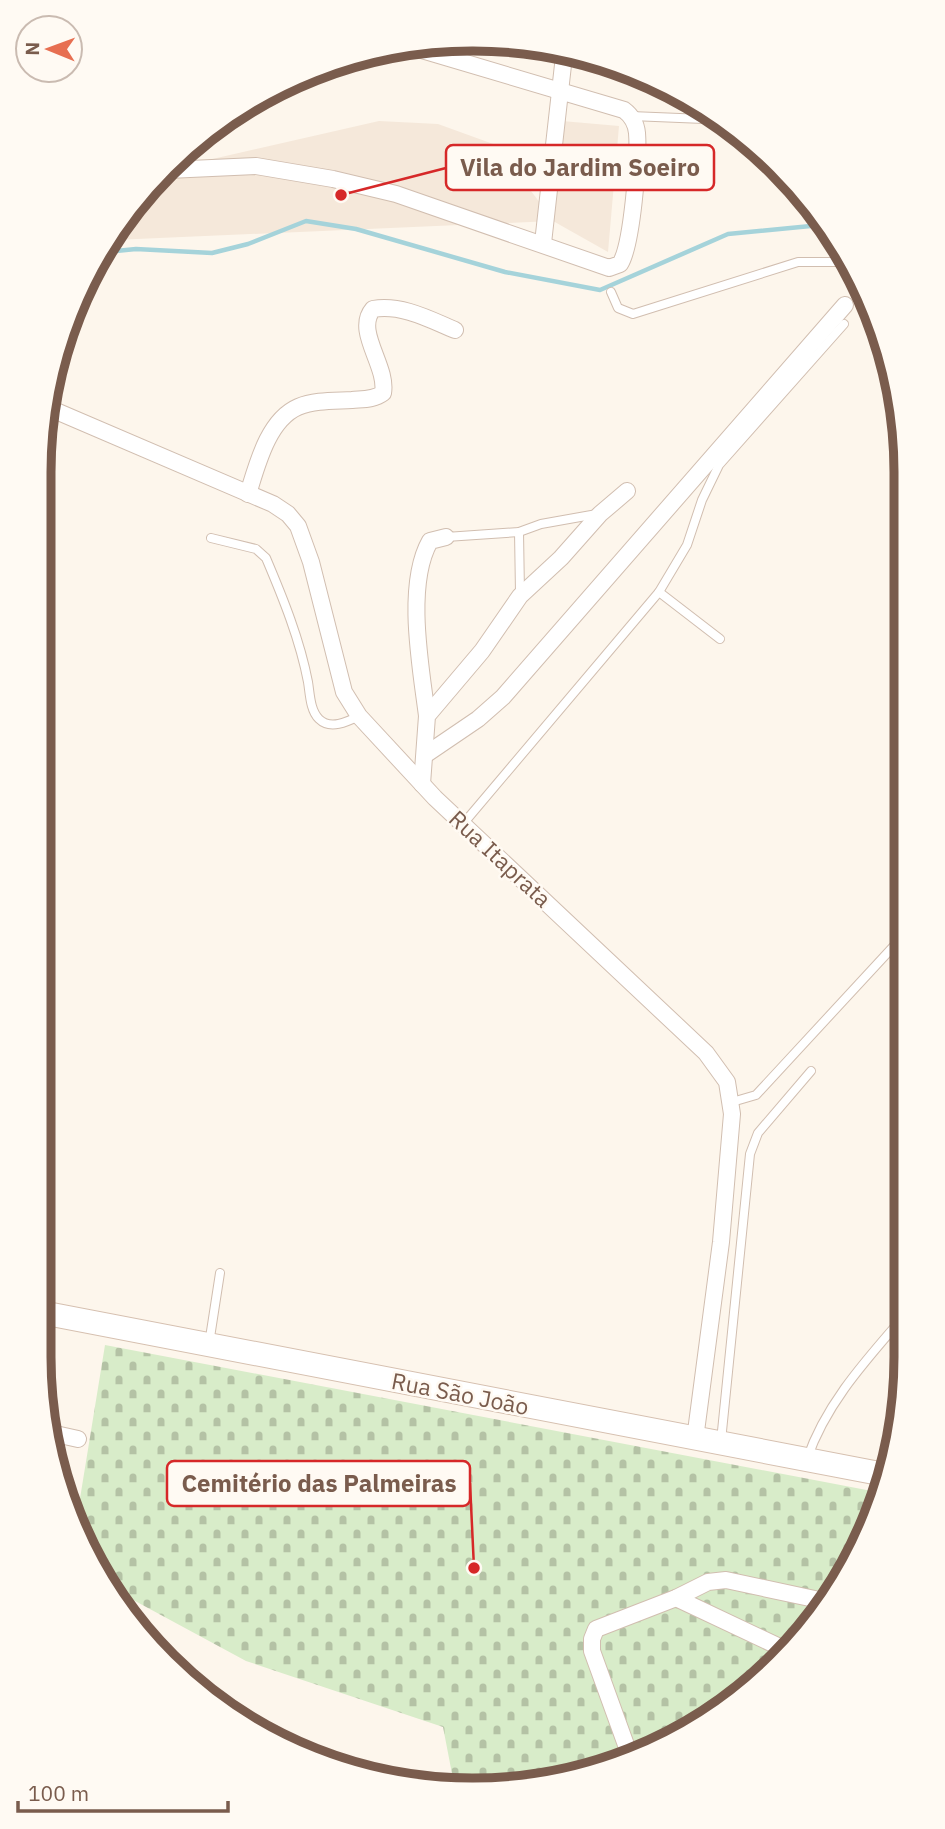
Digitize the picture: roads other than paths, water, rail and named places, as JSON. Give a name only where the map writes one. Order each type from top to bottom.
[{"type":"street","points":[[179,170],[256,166],[298,172],[396,194],[609,268],[620,264],[626,248],[631,218],[637,133],[627,113],[432,53]]},
{"type":"street","points":[[543,243],[564,61]]},
{"type":"street","points":[[425,755],[478,719],[503,696],[845,305]]},
{"type":"street","points":[[248,494],[259,460],[284,417],[297,408],[315,402],[373,398],[383,393],[383,378],[366,326],[367,315],[373,309],[383,307],[410,311],[455,330]]},
{"type":"street","name":"Rua Itaprata","points":[[55,411],[288,514],[298,526],[311,562],[344,692],[359,716],[463,824],[706,1054],[727,1082],[732,1102],[721,1242],[695,1439]]},
{"type":"street","points":[[427,716],[476,660],[520,596],[561,558],[600,513],[627,491]]},
{"type":"street","points":[[422,784],[427,716],[419,643],[419,580],[430,541],[446,537]]},
{"type":"street","name":"Rua São João","points":[[51,1315],[806,1462],[878,1473]]},
{"type":"street","points":[[58,1435],[78,1439]]},
{"type":"street","points":[[627,1749],[592,1651],[592,1639],[596,1629],[677,1598],[696,1586],[726,1580],[817,1599]]},
{"type":"street","points":[[677,1598],[779,1647]]},
{"type":"lane","points":[[627,113],[702,119]]},
{"type":"lane","points":[[611,292],[618,308],[633,314],[797,262],[838,261]]},
{"type":"lane","points":[[463,824],[659,592],[687,545],[702,500],[719,465],[844,324]]},
{"type":"lane","points":[[446,537],[519,532],[541,524],[600,513]]},
{"type":"lane","points":[[519,532],[520,596]]},
{"type":"lane","points":[[211,538],[256,549],[266,558],[300,648],[314,712],[320,721],[338,724],[359,716]]},
{"type":"lane","points":[[659,592],[720,639]]},
{"type":"lane","points":[[732,1102],[756,1095],[894,946]]},
{"type":"lane","points":[[720,1444],[750,1154],[758,1133],[811,1071]]},
{"type":"lane","points":[[209,1347],[220,1273]]},
{"type":"lane","points":[[806,1462],[813,1441],[853,1376],[894,1328]]},
{"type":"waterway","points":[[114,251],[136,249],[212,253],[248,244],[306,221],[356,229],[505,272],[600,290],[728,234],[814,226]]},
{"type":"place","name":"Vila do Jardim Soeiro","points":[[341,195]]},
{"type":"place","name":"Cemitério das Palmeiras","points":[[474,1568]]}]
